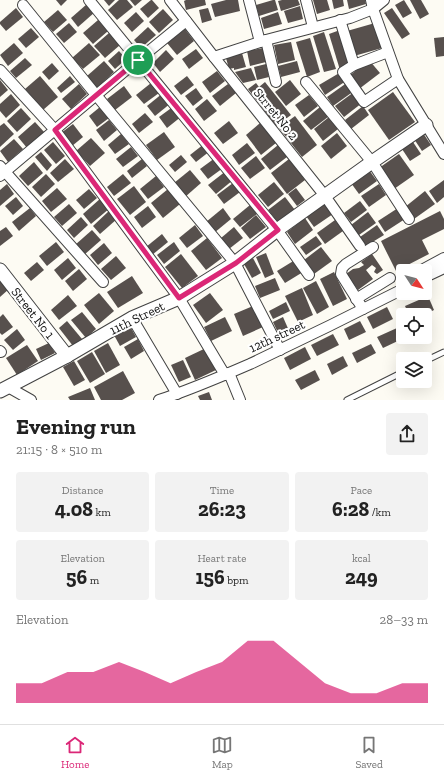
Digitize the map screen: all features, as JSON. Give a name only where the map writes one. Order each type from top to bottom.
[{"type":"street","points":[[89,0],[278,230],[309,275]]},
{"type":"street","name":"Strret No 2","points":[[170,0],[325,196],[360,246]]},
{"type":"street","points":[[249,0],[276,82]]},
{"type":"street","points":[[306,0],[313,27]]},
{"type":"street","points":[[214,57],[263,41],[340,20],[384,0]]},
{"type":"street","points":[[23,5],[96,96],[236,263],[280,350]]},
{"type":"street","points":[[372,5],[398,79],[444,154]]},
{"type":"street","points":[[340,20],[354,65]]},
{"type":"street","points":[[103,282],[2,171],[55,130],[186,21]]},
{"type":"street","points":[[388,52],[354,65],[343,72],[364,102],[398,79]]},
{"type":"street","points":[[0,70],[55,130],[179,298],[227,374],[240,400]]},
{"type":"street","points":[[306,82],[372,162],[409,219]]},
{"type":"street","name":"11th Street","points":[[4,389],[67,356],[132,318],[179,298],[236,263],[278,230],[426,125]]},
{"type":"street","points":[[363,309],[341,274],[342,268],[346,264],[373,248]]},
{"type":"street","points":[[432,266],[444,258]]},
{"type":"street","points":[[432,270],[444,268]]},
{"type":"street","name":"Street No 1","points":[[0,270],[67,356]]},
{"type":"street","points":[[356,299],[390,278]]},
{"type":"street","name":"12th street","points":[[159,400],[227,374],[280,350],[396,292]]},
{"type":"street","points":[[132,318],[177,394]]},
{"type":"street","points":[[4,389],[31,400]]},
{"type":"lane","points":[[432,358],[444,352]]},
{"type":"lane","points":[[347,400],[396,376]]},
{"type":"building","points":[[56,0],[67,0],[61,6]]},
{"type":"building","points":[[104,0],[115,0],[109,6]]},
{"type":"building","points":[[119,0],[127,0],[133,7],[117,20],[108,10]]},
{"type":"building","points":[[130,0],[142,0],[135,6]]},
{"type":"building","points":[[151,0],[159,8],[148,18],[140,9]]},
{"type":"building","points":[[205,0],[206,5],[186,10],[184,1]]},
{"type":"building","points":[[226,0],[238,0],[240,11],[215,17],[211,4]]},
{"type":"building","points":[[275,0],[278,10],[259,16],[256,5]]},
{"type":"building","points":[[298,0],[300,5],[281,11],[278,1]]},
{"type":"building","points":[[313,0],[327,0],[330,10],[317,14]]},
{"type":"building","points":[[332,0],[343,0],[344,6],[334,9]]},
{"type":"building","points":[[347,0],[365,0],[366,4],[349,9]]},
{"type":"building","points":[[404,0],[412,13],[403,18],[395,5]]},
{"type":"building","points":[[410,0],[421,0],[429,14],[420,19]]},
{"type":"building","points":[[87,4],[95,12],[78,27],[71,18]]},
{"type":"building","points":[[300,6],[303,19],[288,23],[284,11]]},
{"type":"building","points":[[16,8],[23,17],[6,31],[0,22]]},
{"type":"building","points":[[208,8],[212,20],[202,23],[199,10]]},
{"type":"building","points":[[392,8],[410,34],[402,39],[384,13]]},
{"type":"building","points":[[163,9],[173,20],[159,33],[149,22]]},
{"type":"building","points":[[58,10],[67,20],[53,32],[44,22]]},
{"type":"building","points":[[136,12],[144,21],[132,32],[124,23]]},
{"type":"building","points":[[278,12],[282,24],[264,29],[261,18]]},
{"type":"building","points":[[98,20],[108,31],[93,44],[83,33]]},
{"type":"building","points":[[69,23],[77,32],[64,43],[56,34]]},
{"type":"building","points":[[375,23],[382,48],[354,56],[347,31]]},
{"type":"building","points":[[148,27],[156,35],[141,48],[134,40]]},
{"type":"building","points":[[31,28],[39,37],[26,48],[18,39]]},
{"type":"building","points":[[185,29],[194,41],[177,55],[167,43]]},
{"type":"building","points":[[340,30],[351,66],[340,70],[329,34]]},
{"type":"building","points":[[324,32],[336,69],[324,72],[313,36]]},
{"type":"building","points":[[109,33],[120,45],[105,58],[94,46]]},
{"type":"building","points":[[444,37],[444,56],[436,57],[434,38]]},
{"type":"building","points":[[310,38],[320,72],[307,77],[296,42]]},
{"type":"building","points":[[291,42],[295,60],[278,64],[274,45]]},
{"type":"building","points":[[14,43],[23,53],[8,66],[0,55]]},
{"type":"building","points":[[89,43],[100,55],[83,69],[72,58]]},
{"type":"building","points":[[263,48],[266,62],[250,66],[247,51]]},
{"type":"building","points":[[196,49],[203,58],[189,69],[182,59]]},
{"type":"building","points":[[166,50],[174,59],[160,72],[153,63]]},
{"type":"building","points":[[119,51],[126,59],[115,69],[108,61]]},
{"type":"building","points":[[242,53],[246,67],[234,70],[234,68],[229,69],[226,58]]},
{"type":"building","points":[[25,58],[32,65],[16,78],[10,71]]},
{"type":"building","points":[[369,60],[380,73],[359,89],[349,76]]},
{"type":"building","points":[[104,61],[114,72],[97,88],[87,76]]},
{"type":"building","points":[[297,61],[300,72],[281,77],[278,66]]},
{"type":"building","points":[[52,63],[59,71],[49,80],[42,72]]},
{"type":"building","points":[[266,64],[269,77],[257,80],[254,67]]},
{"type":"building","points":[[251,68],[256,80],[243,83],[235,72]]},
{"type":"building","points":[[217,71],[225,81],[210,93],[202,82]]},
{"type":"building","points":[[341,72],[346,81],[325,95],[319,85]]},
{"type":"building","points":[[40,76],[58,97],[43,110],[25,89]]},
{"type":"building","points":[[70,76],[75,82],[61,93],[57,88]]},
{"type":"building","points":[[187,76],[194,85],[181,95],[174,86]]},
{"type":"building","points":[[0,80],[8,90],[0,97]]},
{"type":"building","points":[[290,80],[301,94],[286,106],[275,92]]},
{"type":"building","points":[[265,82],[291,115],[276,126],[248,89],[256,83],[259,87]]},
{"type":"building","points":[[348,82],[354,91],[333,106],[327,97]]},
{"type":"building","points":[[151,83],[159,93],[144,104],[136,95]]},
{"type":"building","points":[[79,84],[87,94],[71,109],[62,99]]},
{"type":"building","points":[[228,84],[236,93],[220,106],[212,96]]},
{"type":"building","points":[[124,86],[132,97],[115,110],[107,99]]},
{"type":"building","points":[[196,88],[203,98],[193,106],[185,96]]},
{"type":"building","points":[[354,92],[362,103],[344,117],[335,106]]},
{"type":"building","points":[[393,92],[415,122],[389,140],[368,110]]},
{"type":"building","points":[[163,93],[171,103],[155,116],[147,106]]},
{"type":"building","points":[[11,94],[20,105],[6,118],[0,111],[0,104]]},
{"type":"building","points":[[309,95],[318,106],[304,117],[295,105]]},
{"type":"building","points":[[207,99],[217,111],[204,121],[195,109]]},
{"type":"building","points":[[174,106],[182,116],[167,128],[159,117]]},
{"type":"building","points":[[363,106],[369,115],[351,129],[345,120]]},
{"type":"building","points":[[100,107],[109,118],[97,127],[89,116]]},
{"type":"building","points":[[320,107],[328,117],[311,130],[303,121]]},
{"type":"building","points":[[21,108],[31,119],[17,132],[7,121]]},
{"type":"building","points":[[145,113],[153,122],[139,133],[132,124]]},
{"type":"building","points":[[295,116],[317,145],[302,157],[279,128]]},
{"type":"building","points":[[329,117],[338,129],[323,141],[314,129]]},
{"type":"building","points":[[109,120],[117,130],[104,141],[96,130]]},
{"type":"building","points":[[229,121],[238,133],[223,144],[214,133]]},
{"type":"building","points":[[35,122],[45,133],[27,148],[18,137]]},
{"type":"building","points":[[4,123],[14,134],[0,147],[0,126]]},
{"type":"building","points":[[260,123],[276,143],[261,155],[246,135]]},
{"type":"building","points":[[73,124],[83,137],[72,146],[61,133]]},
{"type":"building","points":[[164,132],[175,147],[157,160],[146,145]]},
{"type":"building","points":[[337,133],[347,146],[331,159],[321,146]]},
{"type":"building","points":[[423,133],[431,145],[422,151],[414,139]]},
{"type":"building","points":[[121,134],[129,144],[115,154],[108,145]]},
{"type":"building","points":[[91,138],[105,153],[90,166],[76,151]]},
{"type":"building","points":[[14,139],[23,149],[8,162],[0,151]]},
{"type":"building","points":[[53,142],[65,156],[56,164],[44,150]]},
{"type":"building","points":[[413,142],[421,154],[410,161],[402,149]]},
{"type":"building","points":[[247,143],[255,153],[239,165],[232,155]]},
{"type":"building","points":[[204,144],[210,151],[196,162],[190,155]]},
{"type":"building","points":[[278,145],[287,157],[270,170],[261,159]]},
{"type":"building","points":[[131,147],[138,156],[123,167],[116,159]]},
{"type":"building","points":[[41,152],[52,165],[47,171],[35,157]]},
{"type":"building","points":[[399,154],[414,175],[394,189],[379,168]]},
{"type":"building","points":[[181,155],[187,162],[175,172],[169,165]]},
{"type":"building","points":[[256,156],[265,168],[250,179],[241,168]]},
{"type":"building","points":[[215,158],[223,168],[208,179],[200,169]]},
{"type":"building","points":[[65,159],[74,169],[58,182],[50,173]]},
{"type":"building","points":[[142,159],[147,166],[132,178],[127,171]]},
{"type":"building","points":[[289,159],[305,180],[287,194],[271,173]]},
{"type":"building","points":[[34,162],[43,173],[28,186],[19,176]]},
{"type":"building","points":[[190,170],[201,183],[185,197],[174,183]]},
{"type":"building","points":[[369,170],[377,181],[359,194],[351,183]]},
{"type":"building","points":[[226,171],[233,180],[216,194],[208,185]]},
{"type":"building","points":[[46,174],[55,184],[41,197],[32,187]]},
{"type":"building","points":[[123,174],[131,183],[114,196],[107,187]]},
{"type":"building","points":[[156,176],[164,187],[148,199],[140,189]]},
{"type":"building","points":[[444,180],[444,197],[437,203],[429,191]]},
{"type":"building","points":[[274,182],[284,194],[268,207],[258,195]]},
{"type":"building","points":[[233,183],[240,192],[224,204],[217,195]]},
{"type":"building","points":[[7,184],[14,194],[0,206],[0,190]]},
{"type":"building","points":[[379,184],[386,195],[369,207],[361,196]]},
{"type":"building","points":[[134,186],[146,202],[130,215],[117,199]]},
{"type":"building","points":[[57,188],[67,199],[51,212],[42,201]]},
{"type":"building","points":[[296,188],[305,200],[297,206],[288,194]]},
{"type":"building","points":[[89,189],[97,198],[84,209],[76,200]]},
{"type":"building","points":[[168,189],[180,204],[163,218],[151,203]]},
{"type":"building","points":[[425,191],[435,204],[414,219],[405,207]]},
{"type":"building","points":[[16,197],[23,206],[13,215],[5,206]]},
{"type":"building","points":[[285,197],[295,210],[278,223],[268,210]]},
{"type":"building","points":[[101,198],[110,208],[91,224],[83,214]]},
{"type":"building","points":[[360,201],[367,210],[351,222],[344,213]]},
{"type":"building","points":[[325,202],[333,214],[314,227],[306,216]]},
{"type":"building","points":[[69,204],[77,213],[62,226],[54,217]]},
{"type":"building","points":[[250,205],[257,214],[240,227],[233,219]]},
{"type":"building","points":[[148,206],[156,217],[142,228],[134,217]]},
{"type":"building","points":[[30,208],[36,216],[19,231],[12,222]]},
{"type":"building","points":[[223,208],[231,219],[214,233],[206,222]]},
{"type":"building","points":[[398,208],[405,219],[385,232],[378,221]]},
{"type":"building","points":[[110,210],[117,219],[100,234],[93,226]]},
{"type":"building","points":[[440,211],[444,219],[444,229],[422,240],[429,254],[410,264],[396,264],[396,271],[381,241]]},
{"type":"building","points":[[368,212],[376,223],[359,235],[351,225]]},
{"type":"building","points":[[256,215],[266,227],[250,239],[241,228]]},
{"type":"building","points":[[81,217],[88,225],[74,238],[67,230]]},
{"type":"building","points":[[305,218],[313,230],[295,244],[287,232]]},
{"type":"building","points":[[335,220],[343,231],[325,244],[317,233]]},
{"type":"building","points":[[195,225],[203,236],[187,248],[179,238]]},
{"type":"building","points":[[377,225],[384,235],[366,246],[360,237]]},
{"type":"building","points":[[6,227],[13,236],[0,246],[0,231]]},
{"type":"building","points":[[234,227],[243,238],[229,249],[221,238]]},
{"type":"building","points":[[92,230],[101,240],[84,255],[75,245]]},
{"type":"building","points":[[162,234],[168,242],[152,255],[146,247]]},
{"type":"building","points":[[316,236],[322,244],[306,255],[300,247]]},
{"type":"building","points":[[207,238],[222,258],[206,270],[191,251]]},
{"type":"building","points":[[56,242],[64,252],[47,266],[39,256]]},
{"type":"building","points":[[174,242],[180,251],[164,264],[157,255]]},
{"type":"building","points":[[104,243],[112,253],[98,265],[90,255]]},
{"type":"building","points":[[321,247],[332,261],[314,274],[304,260]]},
{"type":"building","points":[[266,253],[274,274],[265,278],[256,257]]},
{"type":"building","points":[[181,254],[198,276],[182,288],[165,267]]},
{"type":"building","points":[[372,254],[383,270],[377,274],[374,272],[376,268],[372,265],[366,270],[373,279],[358,290],[346,274],[353,269],[364,265],[361,262]]},
{"type":"building","points":[[116,256],[126,268],[111,280],[101,269]]},
{"type":"building","points":[[68,258],[76,268],[62,280],[54,270]]},
{"type":"building","points":[[253,258],[261,273],[252,278],[244,264]]},
{"type":"building","points":[[295,260],[303,272],[285,283],[277,271]]},
{"type":"building","points":[[37,262],[44,270],[31,281],[24,273]]},
{"type":"building","points":[[79,269],[87,279],[73,291],[65,281]]},
{"type":"building","points":[[334,272],[347,299],[333,306],[320,279]]},
{"type":"building","points":[[132,276],[143,293],[118,308],[107,292]]},
{"type":"building","points":[[0,278],[9,289],[0,297]]},
{"type":"building","points":[[275,278],[280,290],[260,298],[255,286]]},
{"type":"building","points":[[316,281],[329,307],[317,314],[303,288]]},
{"type":"building","points":[[302,288],[313,315],[298,322],[285,296]]},
{"type":"building","points":[[99,293],[114,311],[99,324],[84,305]]},
{"type":"building","points":[[210,293],[223,310],[206,323],[193,305]]},
{"type":"building","points":[[68,295],[77,306],[59,320],[51,310]]},
{"type":"building","points":[[419,300],[430,300],[434,310],[432,311],[432,308],[406,308],[405,306]]},
{"type":"building","points":[[286,302],[290,311],[273,319],[269,311]]},
{"type":"building","points":[[253,306],[263,327],[243,336],[234,314]]},
{"type":"building","points":[[387,307],[393,319],[373,329],[367,317]]},
{"type":"building","points":[[82,312],[96,329],[86,338],[71,320]]},
{"type":"building","points":[[3,314],[13,327],[2,335],[0,333],[0,317]]},
{"type":"building","points":[[225,317],[232,331],[211,341],[204,327]]},
{"type":"building","points":[[283,317],[290,333],[280,337],[273,322]]},
{"type":"building","points":[[67,321],[82,339],[73,346],[59,328]]},
{"type":"building","points":[[360,321],[366,332],[349,340],[344,329]]},
{"type":"building","points":[[130,326],[136,337],[120,346],[114,335]]},
{"type":"building","points":[[396,328],[396,342],[383,348],[377,337]]},
{"type":"building","points":[[17,329],[25,340],[13,350],[4,340]]},
{"type":"building","points":[[333,334],[339,345],[317,356],[311,345]]},
{"type":"building","points":[[138,339],[144,351],[131,359],[124,347]]},
{"type":"building","points":[[49,343],[55,353],[41,360],[36,349]]},
{"type":"building","points":[[108,343],[120,365],[106,373],[94,351]]},
{"type":"building","points":[[371,344],[376,353],[357,363],[352,353]]},
{"type":"building","points":[[27,345],[38,361],[17,375],[6,358]]},
{"type":"building","points":[[305,347],[311,359],[290,370],[284,358]]},
{"type":"building","points":[[206,348],[216,370],[195,380],[185,358]]},
{"type":"building","points":[[92,352],[105,374],[90,383],[77,361]]},
{"type":"building","points":[[343,356],[348,366],[332,375],[327,364]]},
{"type":"building","points":[[183,360],[191,377],[179,382],[171,365]]},
{"type":"building","points":[[74,361],[85,380],[74,386],[63,367]]},
{"type":"building","points":[[315,370],[320,380],[301,390],[295,380]]},
{"type":"building","points":[[123,371],[135,393],[122,400],[101,400],[94,387]]},
{"type":"building","points":[[90,388],[95,400],[70,400],[68,397]]},
{"type":"building","points":[[209,392],[212,400],[200,400],[198,396]]},
{"type":"route","points":[[138,60],[278,230],[236,263],[179,298],[55,130],[138,60]]}]
